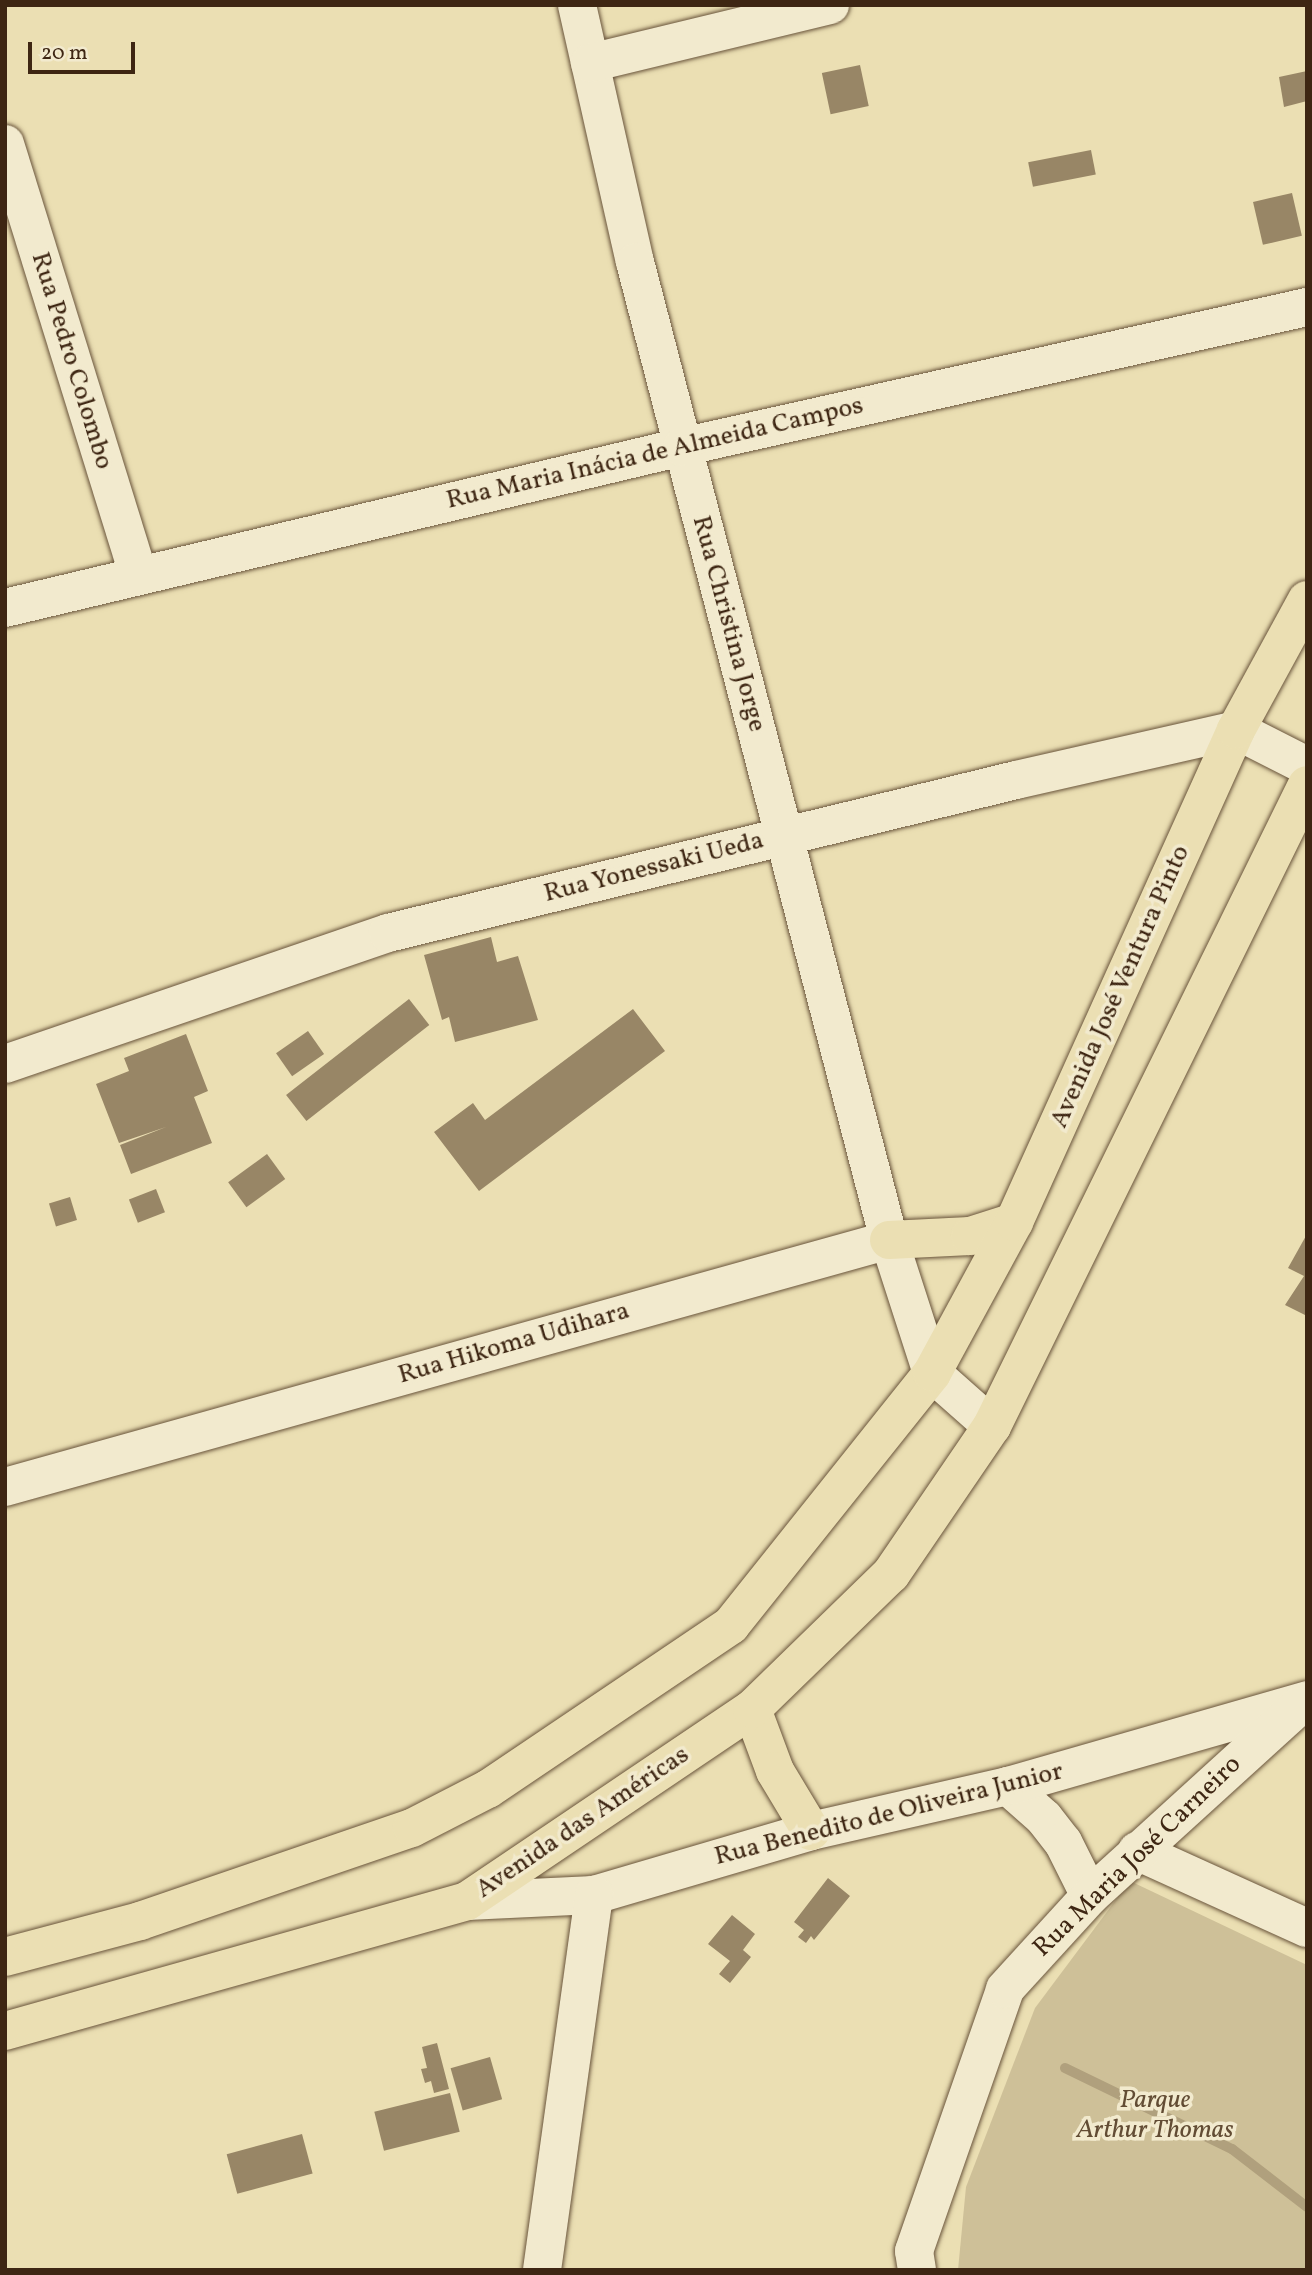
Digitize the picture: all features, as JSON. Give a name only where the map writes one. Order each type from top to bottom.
[{"type":"main road","name":"Avenida José Ventura Pinto","points":[[932,1373],[1014,1222],[1236,730],[1307,600]]},
{"type":"main road","points":[[992,1426],[1307,785]]},
{"type":"main road","points":[[889,1240],[970,1236],[1014,1222]]},
{"type":"main road","points":[[5,1956],[140,1921],[412,1828],[488,1789],[730,1625],[932,1373]]},
{"type":"main road","name":"Avenida das Américas","points":[[5,2031],[467,1901],[752,1709],[891,1574],[992,1426]]},
{"type":"main road","points":[[752,1709],[775,1771],[811,1831]]},
{"type":"street","name":"Rua Christina Jorge","points":[[576,5],[682,446],[889,1240]]},
{"type":"street","points":[[590,63],[830,5]]},
{"type":"street","name":"Rua Pedro Colombo","points":[[5,144],[11,188],[139,576]]},
{"type":"street","name":"Rua Maria Inácia de Almeida Campos","points":[[5,608],[682,446],[1307,307]]},
{"type":"street","points":[[1236,730],[1307,766]]},
{"type":"street","name":"Rua Yonessaki Ueda","points":[[5,1064],[388,933],[783,836],[1236,730]]},
{"type":"street","points":[[889,1240],[932,1373],[992,1426]]},
{"type":"street","name":"Rua Hikoma Udihara","points":[[5,1487],[889,1240]]},
{"type":"street","name":"Rua Benedito de Oliveira Junior","points":[[467,1901],[594,1895],[811,1831],[1008,1786],[1306,1699]]},
{"type":"street","name":"Rua Maria José Carneiro","points":[[917,2270],[914,2251],[1004,1989],[1090,1896],[1306,1699]]},
{"type":"street","points":[[1008,1786],[1044,1818],[1063,1842],[1090,1896]]},
{"type":"street","points":[[1137,1851],[1307,1927]]},
{"type":"street","points":[[542,2270],[594,1895]]},
{"type":"green space","name":"Parque Arthur Thomas","points":[[1130,1881],[1307,1965],[1307,2270],[958,2270],[966,2187],[1035,2008]]},
{"type":"building","points":[[860,65],[869,106],[831,114],[822,73]]},
{"type":"building","points":[[1307,71],[1307,101],[1284,107],[1279,77]]},
{"type":"building","points":[[1091,150],[1096,175],[1033,187],[1028,162]]},
{"type":"building","points":[[1292,193],[1302,236],[1263,245],[1253,202]]},
{"type":"building","points":[[491,937],[497,962],[518,956],[538,1020],[455,1042],[449,1017],[442,1020],[424,955]]},
{"type":"building","points":[[409,999],[429,1025],[306,1121],[286,1095]]},
{"type":"building","points":[[633,1009],[665,1051],[479,1191],[434,1132],[473,1103],[485,1120]]},
{"type":"building","points":[[308,1031],[324,1054],[292,1076],[276,1053]]},
{"type":"building","points":[[186,1034],[208,1091],[194,1097],[212,1143],[131,1174],[120,1145],[166,1127],[119,1143],[96,1084],[129,1071],[124,1058]]},
{"type":"building","points":[[267,1154],[285,1179],[246,1207],[228,1182]]},
{"type":"building","points":[[156,1189],[165,1212],[138,1223],[129,1199]]},
{"type":"building","points":[[70,1197],[77,1220],[56,1226],[49,1203]]},
{"type":"building","points":[[1307,1234],[1307,1316],[1285,1305],[1304,1276],[1288,1268]]},
{"type":"building","points":[[828,1878],[850,1896],[814,1940],[811,1936],[806,1943],[798,1937],[804,1930],[794,1922]]},
{"type":"building","points":[[732,1915],[755,1934],[743,1950],[751,1957],[730,1983],[719,1974],[730,1961],[708,1944]]},
{"type":"building","points":[[437,2043],[449,2089],[434,2093],[431,2081],[425,2083],[421,2069],[427,2068],[422,2047]]},
{"type":"building","points":[[490,2057],[502,2099],[463,2111],[451,2068]]},
{"type":"building","points":[[450,2093],[460,2132],[384,2151],[374,2112]]},
{"type":"building","points":[[302,2134],[313,2174],[237,2194],[227,2154]]},
{"type":"waterway","points":[[1065,2068],[1232,2149],[1307,2207]]}]
